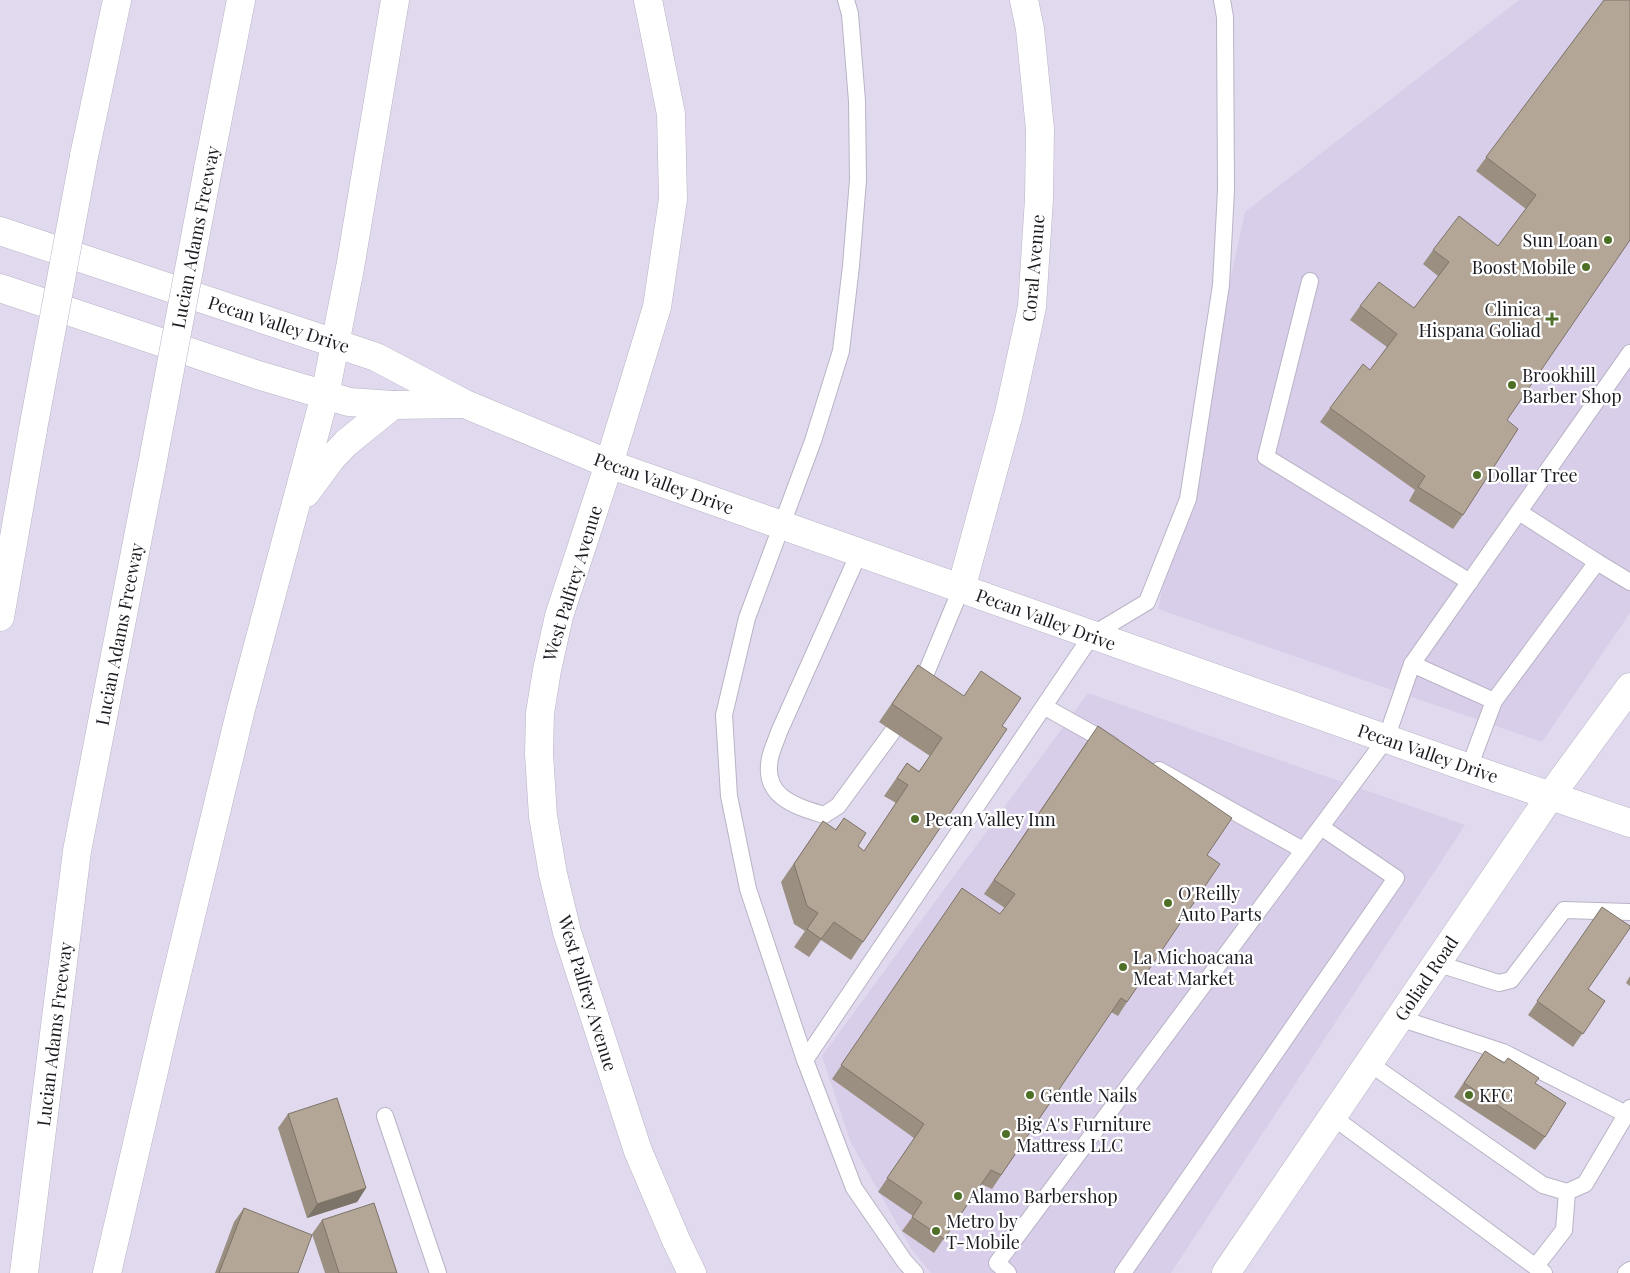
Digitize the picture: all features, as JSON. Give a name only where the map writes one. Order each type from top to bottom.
[{"type":"main road","points":[[0,617],[32,429],[84,156],[117,0]]},
{"type":"main road","name":"Lucian Adams Freeway","points":[[24,1273],[77,851],[241,0]]},
{"type":"main road","points":[[107,1273],[241,709],[325,395],[336,343],[395,0]]},
{"type":"main road","name":"West Palfrey Avenue","points":[[648,0],[671,114],[673,199],[657,308],[609,464],[559,616],[546,670],[540,713],[539,754],[543,816],[553,874],[567,932],[638,1151],[692,1273]]},
{"type":"main road","name":"Coral Avenue","points":[[961,589],[1009,412],[1032,306],[1039,199],[1040,129],[1030,30],[1024,0]]},
{"type":"main road","name":"Pecan Valley Drive","points":[[0,231],[376,357],[465,404],[609,464],[1386,739],[1630,823]]},
{"type":"main road","name":"Pecan Valley Drive","points":[[0,288],[258,375],[349,402],[394,405],[465,404]]},
{"type":"main road","points":[[297,504],[331,459],[346,443],[394,405]]},
{"type":"main road","name":"Goliad Road","points":[[1226,1273],[1551,795],[1626,700]]},
{"type":"lane","points":[[846,0],[850,14],[857,101],[858,180],[851,266],[841,350],[813,441],[747,618],[724,714],[729,796],[748,889],[805,1060],[854,1188],[905,1262],[915,1273]]},
{"type":"lane","points":[[805,1060],[1092,635],[1147,602],[1188,499],[1221,284],[1226,190],[1225,17],[1222,0]]},
{"type":"lane","points":[[1310,281],[1266,457],[1470,582]]},
{"type":"lane","points":[[1008,1273],[997,1263],[1386,739],[1412,664],[1630,353]]},
{"type":"lane","points":[[1519,512],[1630,582]]},
{"type":"lane","points":[[859,553],[779,732],[770,759],[770,778],[774,791],[798,806],[824,815],[838,806],[893,731]]},
{"type":"lane","points":[[1469,768],[1494,701],[1597,562]]},
{"type":"lane","points":[[918,692],[961,589]]},
{"type":"lane","points":[[1412,664],[1494,701]]},
{"type":"lane","points":[[1045,707],[1122,750]]},
{"type":"lane","points":[[1148,764],[1303,850]]},
{"type":"lane","points":[[1123,1273],[1396,878],[1321,827]]},
{"type":"lane","points":[[1436,963],[1498,983],[1511,980],[1564,910],[1630,912]]},
{"type":"lane","points":[[1368,1063],[1543,1185],[1567,1192],[1585,1184],[1628,1111],[1503,1052],[1399,1018]]},
{"type":"lane","points":[[385,1116],[438,1273]]},
{"type":"lane","points":[[1333,1116],[1540,1270],[1564,1230],[1567,1192]]},
{"type":"lane","points":[[1626,1273],[1630,1270]]},
{"type":"shaded area","points":[[1519,0],[1630,0],[1630,613],[1542,742],[1158,609],[1245,212]]},
{"type":"shaded area","points":[[1088,693],[1465,825],[1171,1273],[931,1273],[912,1250],[850,1141],[822,1056]]},
{"type":"building","points":[[1604,0],[1630,0],[1630,240],[1507,420],[1518,429],[1463,515],[1418,487],[1425,476],[1330,408],[1363,364],[1370,370],[1397,334],[1360,306],[1379,282],[1414,308],[1449,262],[1433,250],[1459,216],[1498,246],[1536,195],[1486,157]]},
{"type":"building","name":"Pecan Valley Inn","points":[[918,665],[964,696],[981,671],[1021,698],[1002,726],[1007,729],[863,942],[834,922],[821,939],[807,929],[818,913],[807,906],[794,864],[823,821],[836,830],[844,818],[866,833],[858,846],[864,851],[908,785],[897,778],[907,763],[919,772],[942,738],[892,704]]},
{"type":"building","points":[[1098,726],[1232,818],[1207,855],[1220,864],[1127,1002],[1121,998],[1001,1175],[991,1170],[944,1239],[912,1217],[922,1202],[887,1178],[924,1124],[841,1065],[962,888],[1000,914],[1015,894],[994,880]]},
{"type":"building","points":[[1602,907],[1630,926],[1630,928],[1588,989],[1605,1001],[1583,1034],[1537,1001]]},
{"type":"building","points":[[1485,1051],[1504,1063],[1508,1058],[1539,1078],[1535,1083],[1566,1103],[1545,1137],[1464,1083]]},
{"type":"building","points":[[337,1098],[366,1188],[317,1204],[288,1114]]},
{"type":"building","points":[[374,1203],[397,1273],[339,1273],[322,1220]]},
{"type":"building","points":[[244,1208],[312,1235],[298,1273],[219,1273]]},
{"type":"place","name":"Sun Loan","points":[[1608,240]]},
{"type":"place","name":"Boost Mobile","points":[[1586,267]]},
{"type":"place","name":"Clinica Hispana Goliad","points":[[1552,319]]},
{"type":"place","name":"Brookhill Barber Shop","points":[[1512,385]]},
{"type":"place","name":"Dollar Tree","points":[[1477,475]]},
{"type":"place","name":"Pecan Valley Inn","points":[[915,819]]},
{"type":"place","name":"O'Reilly Auto Parts","points":[[1168,903]]},
{"type":"place","name":"La Michoacana Meat Market","points":[[1123,967]]},
{"type":"place","name":"Gentle Nails","points":[[1030,1095]]},
{"type":"place","name":"KFC","points":[[1469,1095]]},
{"type":"place","name":"Big A's Furniture Mattress LLC","points":[[1006,1134]]},
{"type":"place","name":"Alamo Barbershop","points":[[958,1196]]},
{"type":"place","name":"Metro by T-Mobile","points":[[936,1231]]}]
